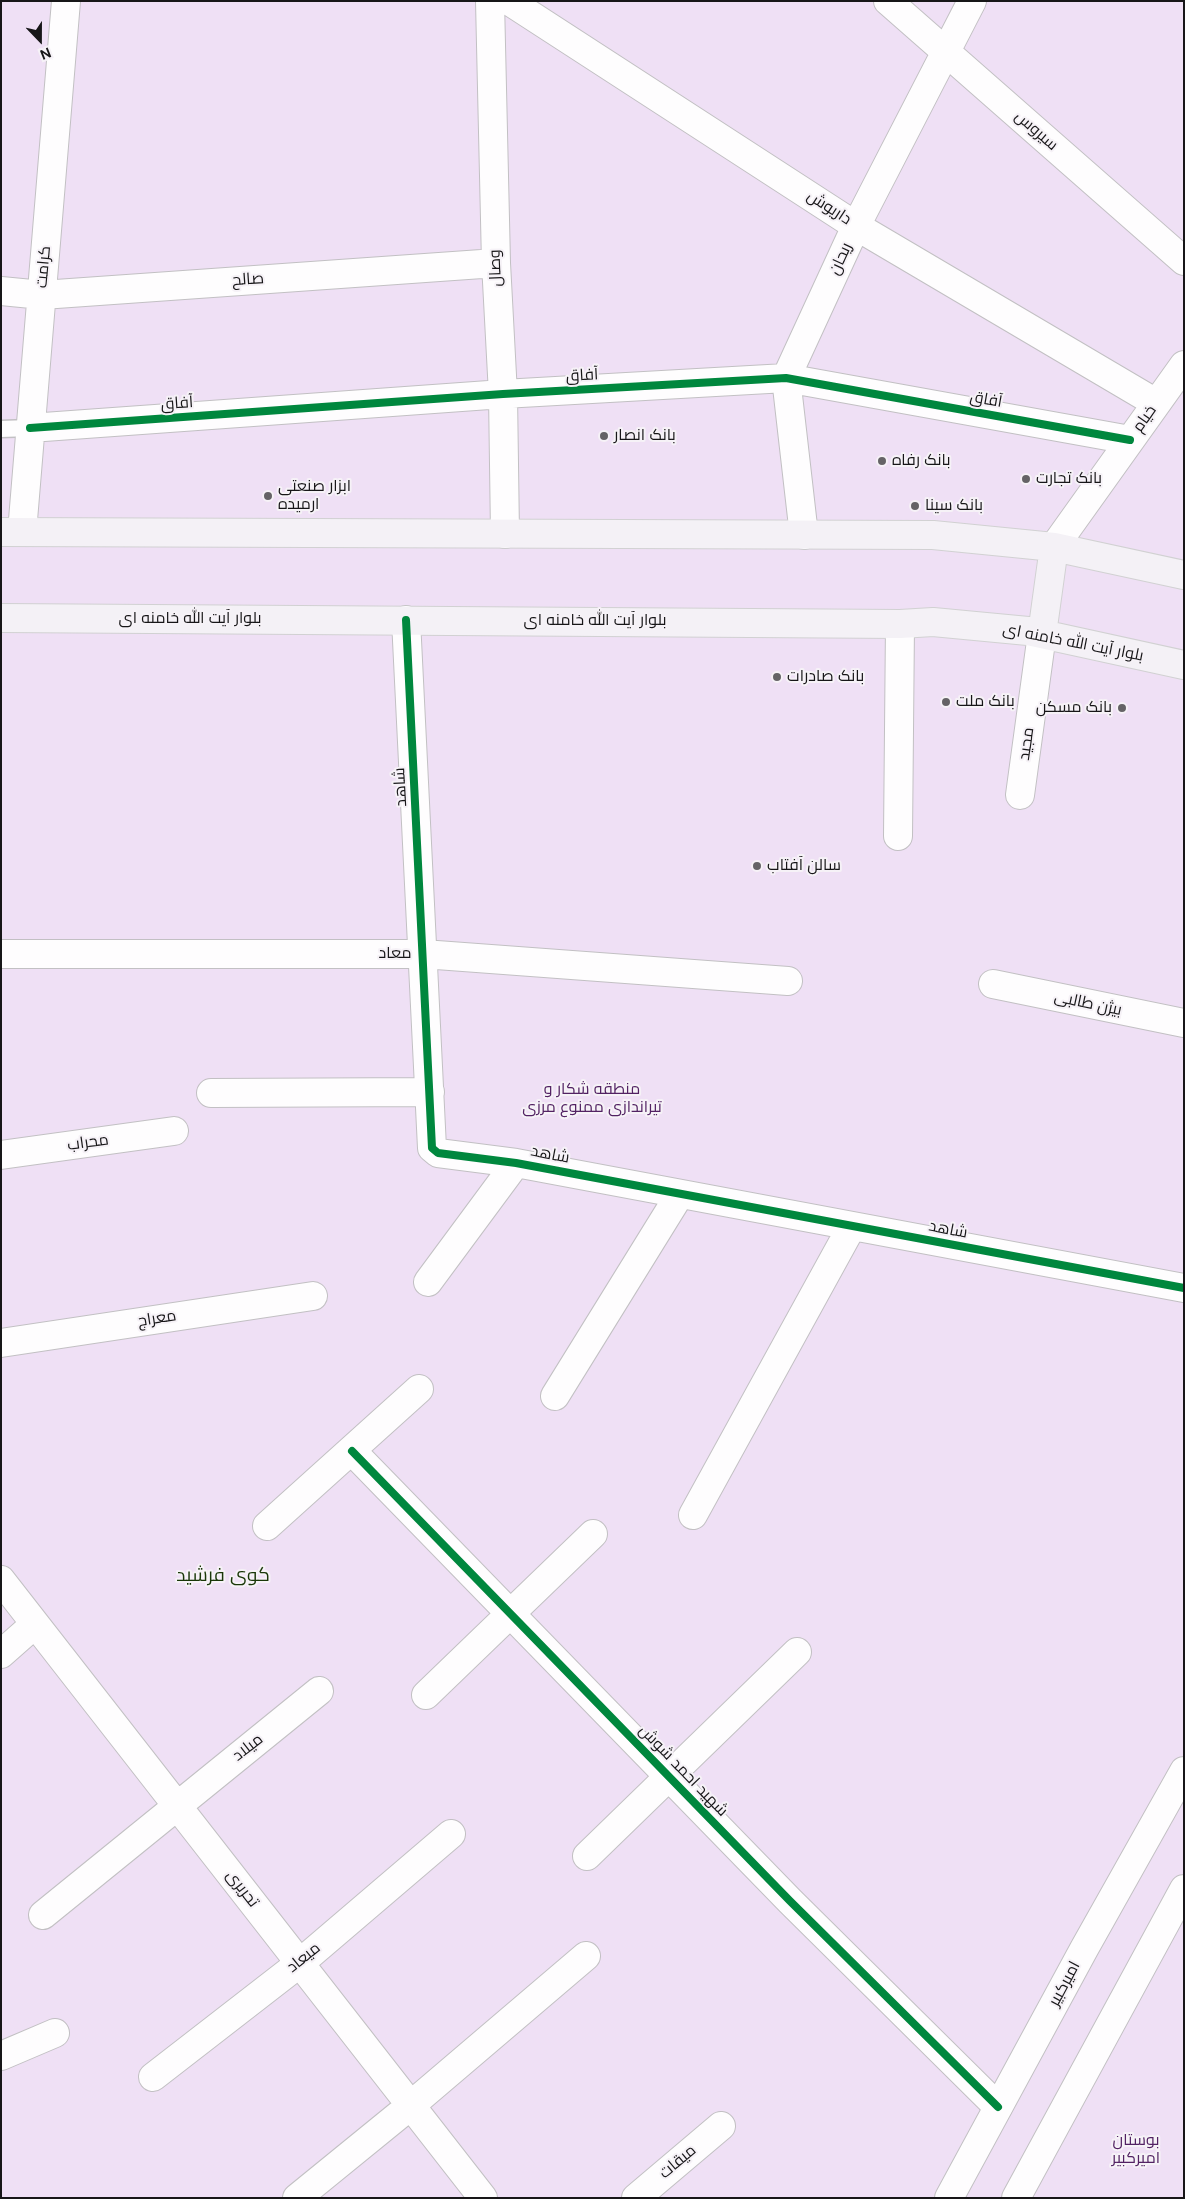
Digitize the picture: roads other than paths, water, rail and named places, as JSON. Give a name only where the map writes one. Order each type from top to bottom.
[{"type":"main road","points":[[12,532],[933,535],[1054,547],[1184,575]]},
{"type":"main road","points":[[1042,634],[1054,547]]},
{"type":"main road","name":"بلوار آیت الله خامنه ای","points":[[1,618],[900,624],[932,622],[1042,634],[1184,665]]},
{"type":"street","name":"کرامت","points":[[12,532],[30,428],[66,1]]},
{"type":"street","name":"وصال","points":[[490,1],[496,263],[503,394],[505,534]]},
{"type":"street","name":"داریوش","points":[[509,1],[856,226],[1156,403]]},
{"type":"street","name":"سیروس","points":[[888,1],[1184,261]]},
{"type":"street","name":"ریحان","points":[[786,378],[856,226],[972,1]]},
{"type":"street","name":"صالح","points":[[1,291],[42,295],[496,263]]},
{"type":"street","name":"خیام","points":[[1054,547],[1184,365]]},
{"type":"street","name":"آفاق","points":[[30,428],[503,394],[786,378],[1130,440]]},
{"type":"street","points":[[786,378],[804,535]]},
{"type":"street","name":"شاهد","points":[[406,620],[432,1148],[438,1153],[516,1163],[1184,1288]]},
{"type":"street","points":[[898,836],[900,624]]},
{"type":"street","name":"مجید","points":[[1020,795],[1042,634]]},
{"type":"street","name":"معاد","points":[[1,954],[423,954],[788,981]]},
{"type":"street","name":"بیژن طالبی","points":[[993,984],[1184,1023]]},
{"type":"street","points":[[211,1093],[430,1092]]},
{"type":"street","name":"محراب","points":[[1,1155],[174,1131]]},
{"type":"street","points":[[428,1282],[516,1163]]},
{"type":"street","points":[[555,1396],[680,1194]]},
{"type":"street","points":[[692,1515],[852,1226]]},
{"type":"street","name":"معراج","points":[[1,1343],[313,1296]]},
{"type":"street","points":[[267,1526],[419,1389]]},
{"type":"street","name":"شهید احمد شوش","points":[[352,1450],[790,1900],[998,2107]]},
{"type":"street","points":[[426,1695],[593,1534]]},
{"type":"street","name":"تحریری","points":[[1,1580],[483,2198]]},
{"type":"street","points":[[1,1654],[35,1624]]},
{"type":"street","points":[[587,1856],[796,1652]]},
{"type":"street","name":"میلاد","points":[[43,1915],[176,1804],[319,1691]]},
{"type":"street","name":"امیرکبیر","points":[[949,2198],[1184,1771]]},
{"type":"street","name":"میعاد","points":[[153,2077],[300,1963],[451,1834]]},
{"type":"street","points":[[1016,2198],[1184,1889]]},
{"type":"street","points":[[297,2198],[410,2106],[586,1956]]},
{"type":"street","points":[[1,2056],[55,2034]]},
{"type":"street","name":"میقات","points":[[636,2198],[721,2126]]},
{"type":"lane","points":[[1,429],[30,428]]},
{"type":"place","name":"بانک انصار","points":[[604,436]]},
{"type":"place","name":"بانک رفاه","points":[[882,461]]},
{"type":"place","name":"بانک تجارت","points":[[1026,479]]},
{"type":"place","name":"ابزار صنعتی ارمیده","points":[[268,496]]},
{"type":"place","name":"بانک سینا","points":[[915,506]]},
{"type":"place","name":"بانک صادرات","points":[[777,677]]},
{"type":"place","name":"بانک ملت","points":[[946,702]]},
{"type":"place","name":"بانک مسکن","points":[[1122,708]]},
{"type":"place","name":"سالن آفتاب","points":[[757,866]]},
{"type":"district","name":"کوی فرشید","points":[[223,1576]]},
{"type":"park label","name":"منطقه شکار و تیراندازی ممنوع مرزی","points":[[592,1099]]},
{"type":"park label","name":"بوستان امیرکبیر","points":[[1136,2150]]}]
